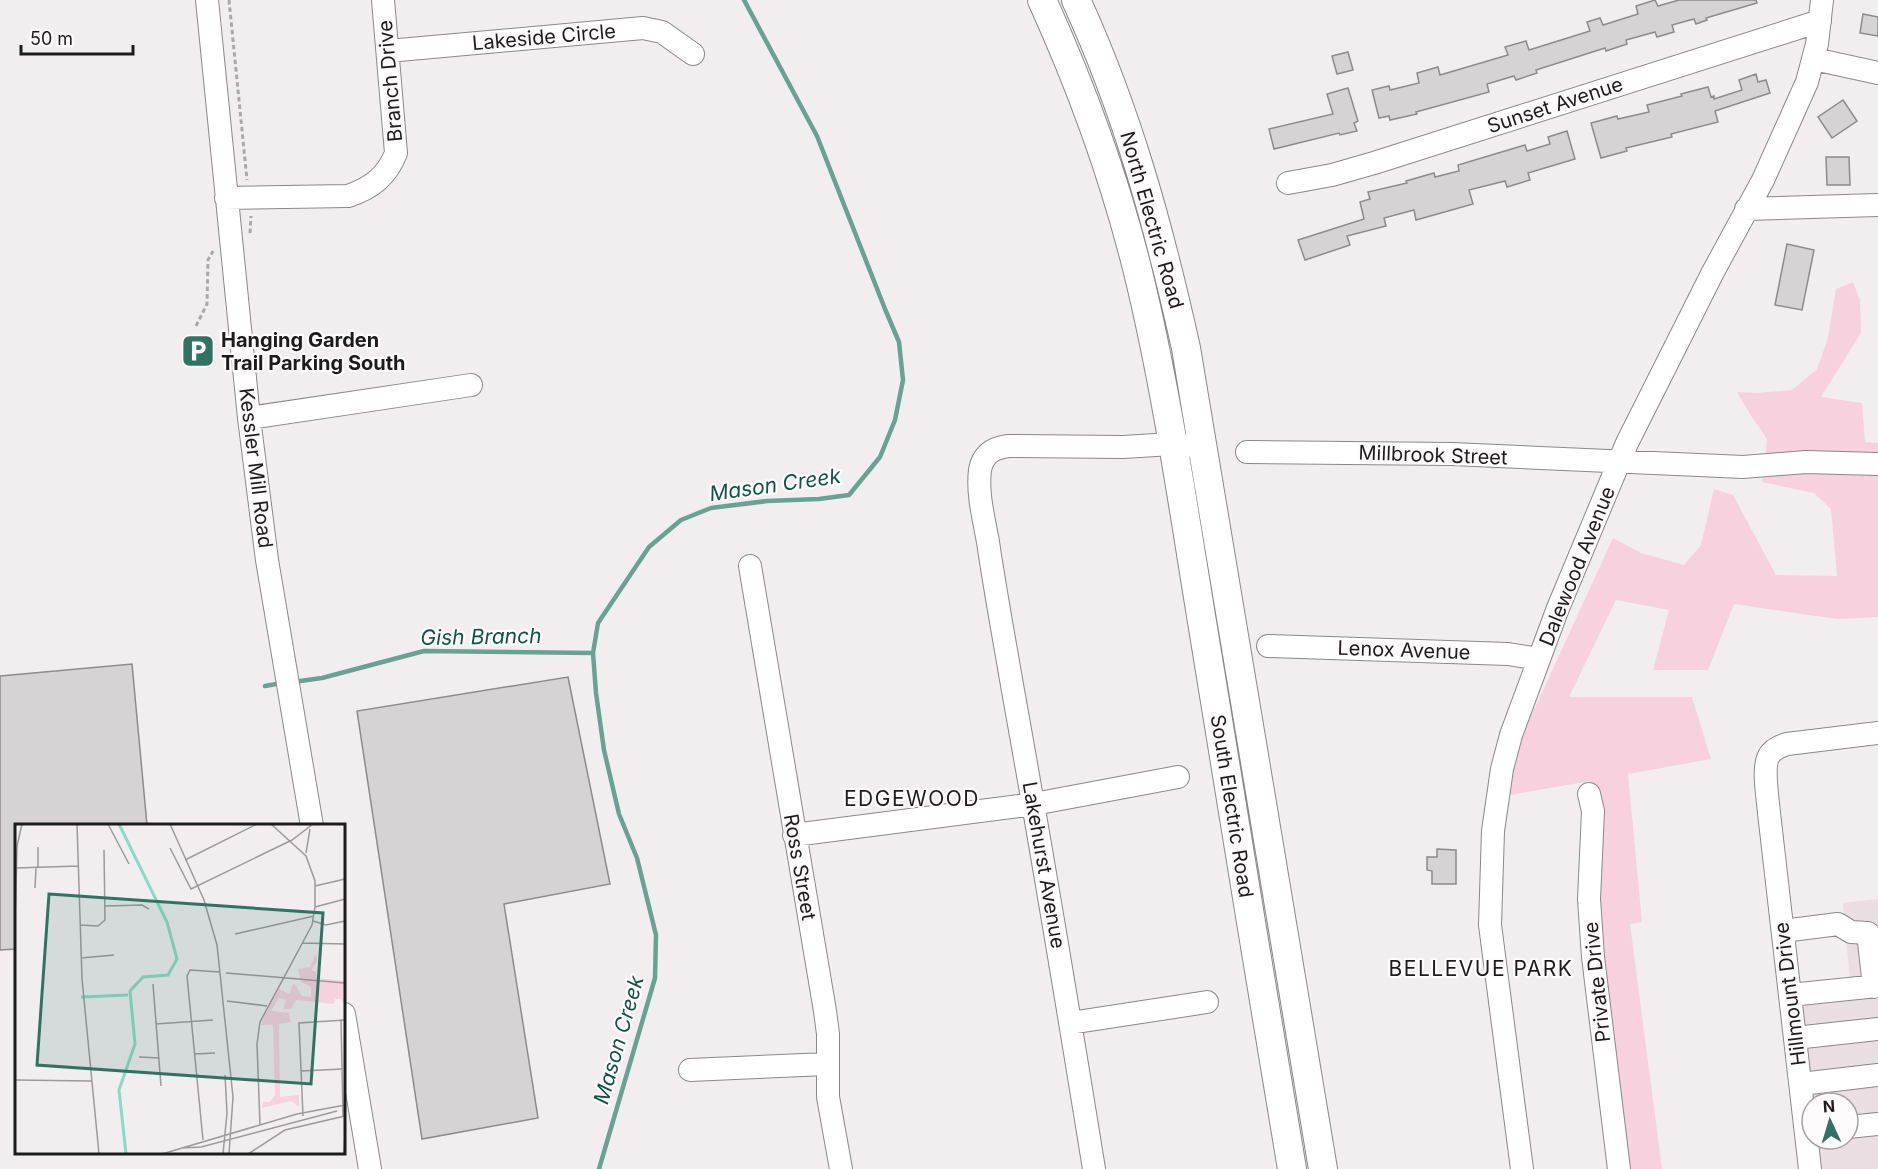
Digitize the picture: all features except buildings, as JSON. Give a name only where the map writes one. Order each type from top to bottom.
[{"type":"main road","name":"North Electric Road","points":[[1042,0],[1087,107],[1124,218],[1150,326],[1172,444]]},
{"type":"main road","name":"North Electric Road","points":[[1076,0],[1109,78],[1154,210],[1186,348],[1203,447]]},
{"type":"main road","name":"South Electric Road","points":[[1172,444],[1292,1169]]},
{"type":"main road","name":"South Electric Road","points":[[1203,447],[1323,1169]]},
{"type":"street","name":"Kessler Mill Road","points":[[207,0],[249,418],[267,560],[312,824]]},
{"type":"street","name":"Branch Drive","points":[[226,198],[348,196],[365,190],[386,173],[396,153],[383,0]]},
{"type":"street","name":"Dalewood Avenue","points":[[1522,1169],[1490,925],[1493,831],[1502,769],[1558,608],[1620,462],[1789,124],[1814,59],[1821,10]]},
{"type":"street","name":"Sunset Avenue","points":[[1288,183],[1332,175],[1374,163],[1821,10]]},
{"type":"street","name":"Lakeside Circle","points":[[388,51],[643,28],[662,32],[693,54]]},
{"type":"street","points":[[1814,59],[1878,73]]},
{"type":"street","points":[[1746,209],[1878,205]]},
{"type":"street","points":[[249,418],[471,385]]},
{"type":"street","points":[[1172,444],[1203,447]]},
{"type":"street","name":"Lakehurst Avenue","points":[[1094,1169],[1034,804],[991,561],[980,492],[980,471],[982,462],[988,453],[996,448],[1008,446],[1123,447],[1172,444]]},
{"type":"street","name":"Millbrook Street","points":[[1247,452],[1440,454],[1743,467],[1806,462],[1878,464]]},
{"type":"street","name":"Ross Street","points":[[750,566],[825,1011],[828,1034],[828,1097],[841,1169]]},
{"type":"street","name":"Lenox Avenue","points":[[1268,645],[1497,653],[1539,659]]},
{"type":"street","name":"Hillmount Drive","points":[[1802,1091],[1774,855],[1766,763],[1769,755],[1775,749],[1787,744],[1878,733]]},
{"type":"street","points":[[795,835],[1034,804],[1178,777]]},
{"type":"street","name":"Private Drive","points":[[1589,794],[1593,811],[1589,899],[1593,957],[1619,1169]]},
{"type":"street","points":[[1783,931],[1838,924],[1851,932],[1868,933],[1876,986],[1790,995]]},
{"type":"street","points":[[1070,1023],[1207,1002]]},
{"type":"street","points":[[345,1020],[370,1169]]},
{"type":"street","points":[[1796,1038],[1878,1029]]},
{"type":"street","points":[[690,1070],[827,1064]]},
{"type":"street","points":[[1801,1084],[1878,1075]]},
{"type":"street","points":[[1860,1126],[1878,1124]]},
{"type":"street","name":"Hillmount Drive","points":[[1810,1151],[1810,1169]]},
{"type":"path","points":[[230,0],[252,223],[250,234],[244,241]]},
{"type":"path","points":[[196,326],[207,304],[208,260],[210,254],[219,248]]},
{"type":"shaded area","points":[[1853,282],[1860,300],[1861,333],[1821,397],[1862,403],[1865,442],[1878,443],[1878,617],[1837,619],[1734,604],[1708,670],[1653,670],[1669,610],[1616,600],[1569,697],[1692,697],[1711,759],[1628,774],[1642,922],[1630,924],[1662,1169],[1626,1169],[1604,1006],[1596,832],[1590,781],[1510,795],[1517,747],[1613,538],[1641,553],[1684,565],[1701,545],[1714,489],[1733,495],[1776,575],[1837,576],[1831,509],[1814,493],[1762,482],[1767,439],[1737,392],[1792,390],[1817,369],[1828,338],[1836,289]]},
{"type":"shaded area","points":[[1878,899],[1878,1169],[1819,1169],[1817,1151],[1860,1151],[1860,1091],[1810,1091],[1797,988],[1850,981],[1843,903]]},
{"type":"waterway","name":"Mason Creek","points":[[599,1169],[655,978],[656,935],[637,858],[619,814],[604,750],[593,653],[598,623],[649,547],[681,520],[711,508],[849,495],[880,457],[895,420],[903,380],[899,342],[817,136],[744,0]]},
{"type":"waterway","name":"Gish Branch","points":[[293,682],[322,678],[424,651],[593,653]]},
{"type":"waterway","name":"Gish Branch","points":[[265,686],[282,683]]},
{"type":"place","name":"Hanging Garden Trail Parking South","points":[[198,351]]},
{"type":"district","name":"EDGEWOOD","points":[[912,799]]},
{"type":"district","name":"BELLEVUE PARK","points":[[1481,969]]}]
